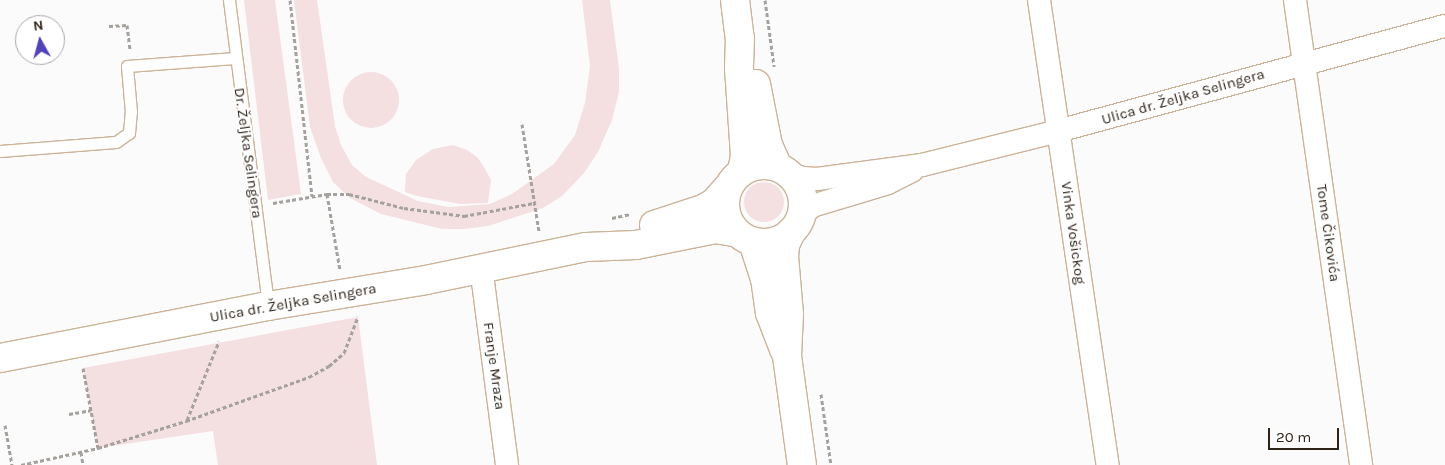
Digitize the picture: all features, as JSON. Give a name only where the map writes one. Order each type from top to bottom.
[{"type":"street","points":[[735,0],[740,38],[739,68],[745,156],[724,200],[724,211],[744,237],[764,270],[770,314],[786,356]]},
{"type":"street","name":"Vinka Vošickog","points":[[1039,0],[1108,465]]},
{"type":"street","name":"Tome Čikovića","points":[[1295,0],[1361,465]]},
{"type":"street","name":"Ulica dr. Željka Selingera","points":[[783,170],[803,178],[817,179],[888,168],[922,165],[1058,131],[1445,26]]},
{"type":"street","points":[[740,38],[754,74],[768,145],[783,170],[801,192],[796,223],[785,246],[784,256],[789,314],[786,356],[802,465]]},
{"type":"street","points":[[735,180],[760,165],[783,170]]},
{"type":"street","name":"Ulica dr. Željka Selingera","points":[[796,223],[812,206],[888,183],[922,165]]},
{"type":"street","name":"Ulica dr. Željka Selingera","points":[[586,248],[696,213],[715,202],[735,180]]},
{"type":"street","points":[[744,237],[773,242],[796,223]]},
{"type":"street","name":"Ulica dr. Željka Selingera","points":[[0,358],[268,306],[426,280],[481,267],[586,248],[636,245],[715,229],[744,237]]},
{"type":"street","name":"Franje Mraza","points":[[481,267],[507,465]]},
{"type":"lane","name":"Dr. Željka Selingera","points":[[229,0],[268,306]]},
{"type":"lane","points":[[0,151],[116,142],[129,133],[131,112],[127,66],[235,58]]},
{"type":"path","points":[[290,0],[312,196]]},
{"type":"path","points":[[109,26],[127,25],[130,50]]},
{"type":"path","points":[[522,124],[539,234],[549,232]]},
{"type":"path","points":[[327,194],[340,273]]},
{"type":"path","points":[[255,206],[327,194],[349,194],[404,208],[464,216],[534,203]]},
{"type":"path","points":[[606,220],[636,214]]},
{"type":"path","points":[[22,465],[98,448],[261,396],[310,377],[329,366],[344,353],[358,317]]},
{"type":"path","points":[[186,421],[219,341]]},
{"type":"path","points":[[83,368],[98,448]]},
{"type":"path","points":[[69,414],[91,410]]},
{"type":"path","points":[[5,425],[12,465]]},
{"type":"path","points":[[81,452],[83,465]]},
{"type":"shaded area","points":[[244,0],[275,0],[301,194],[268,200]]},
{"type":"shaded area","points":[[294,0],[317,0],[335,126],[341,145],[352,165],[366,177],[418,201],[448,207],[490,204],[512,194],[554,164],[575,135],[585,103],[590,66],[582,0],[610,0],[619,69],[619,92],[612,120],[598,152],[584,173],[562,196],[543,208],[488,226],[464,229],[442,229],[381,214],[350,198],[333,182],[321,158],[310,127]]},
{"type":"shaded area","points":[[365,72],[377,72],[387,76],[395,84],[399,100],[395,116],[387,124],[377,128],[365,128],[355,124],[347,116],[343,106],[343,94],[347,84],[355,76]]},
{"type":"shaded area","points":[[453,145],[467,150],[478,158],[485,169],[491,180],[488,203],[460,204],[405,192],[406,174],[416,160],[433,149]]},
{"type":"shaded area","points":[[764,182],[778,188],[784,202],[778,216],[764,222],[750,216],[744,202],[750,188]]},
{"type":"shaded area","points":[[358,317],[377,465],[218,465],[213,431],[98,448],[83,368]]}]
